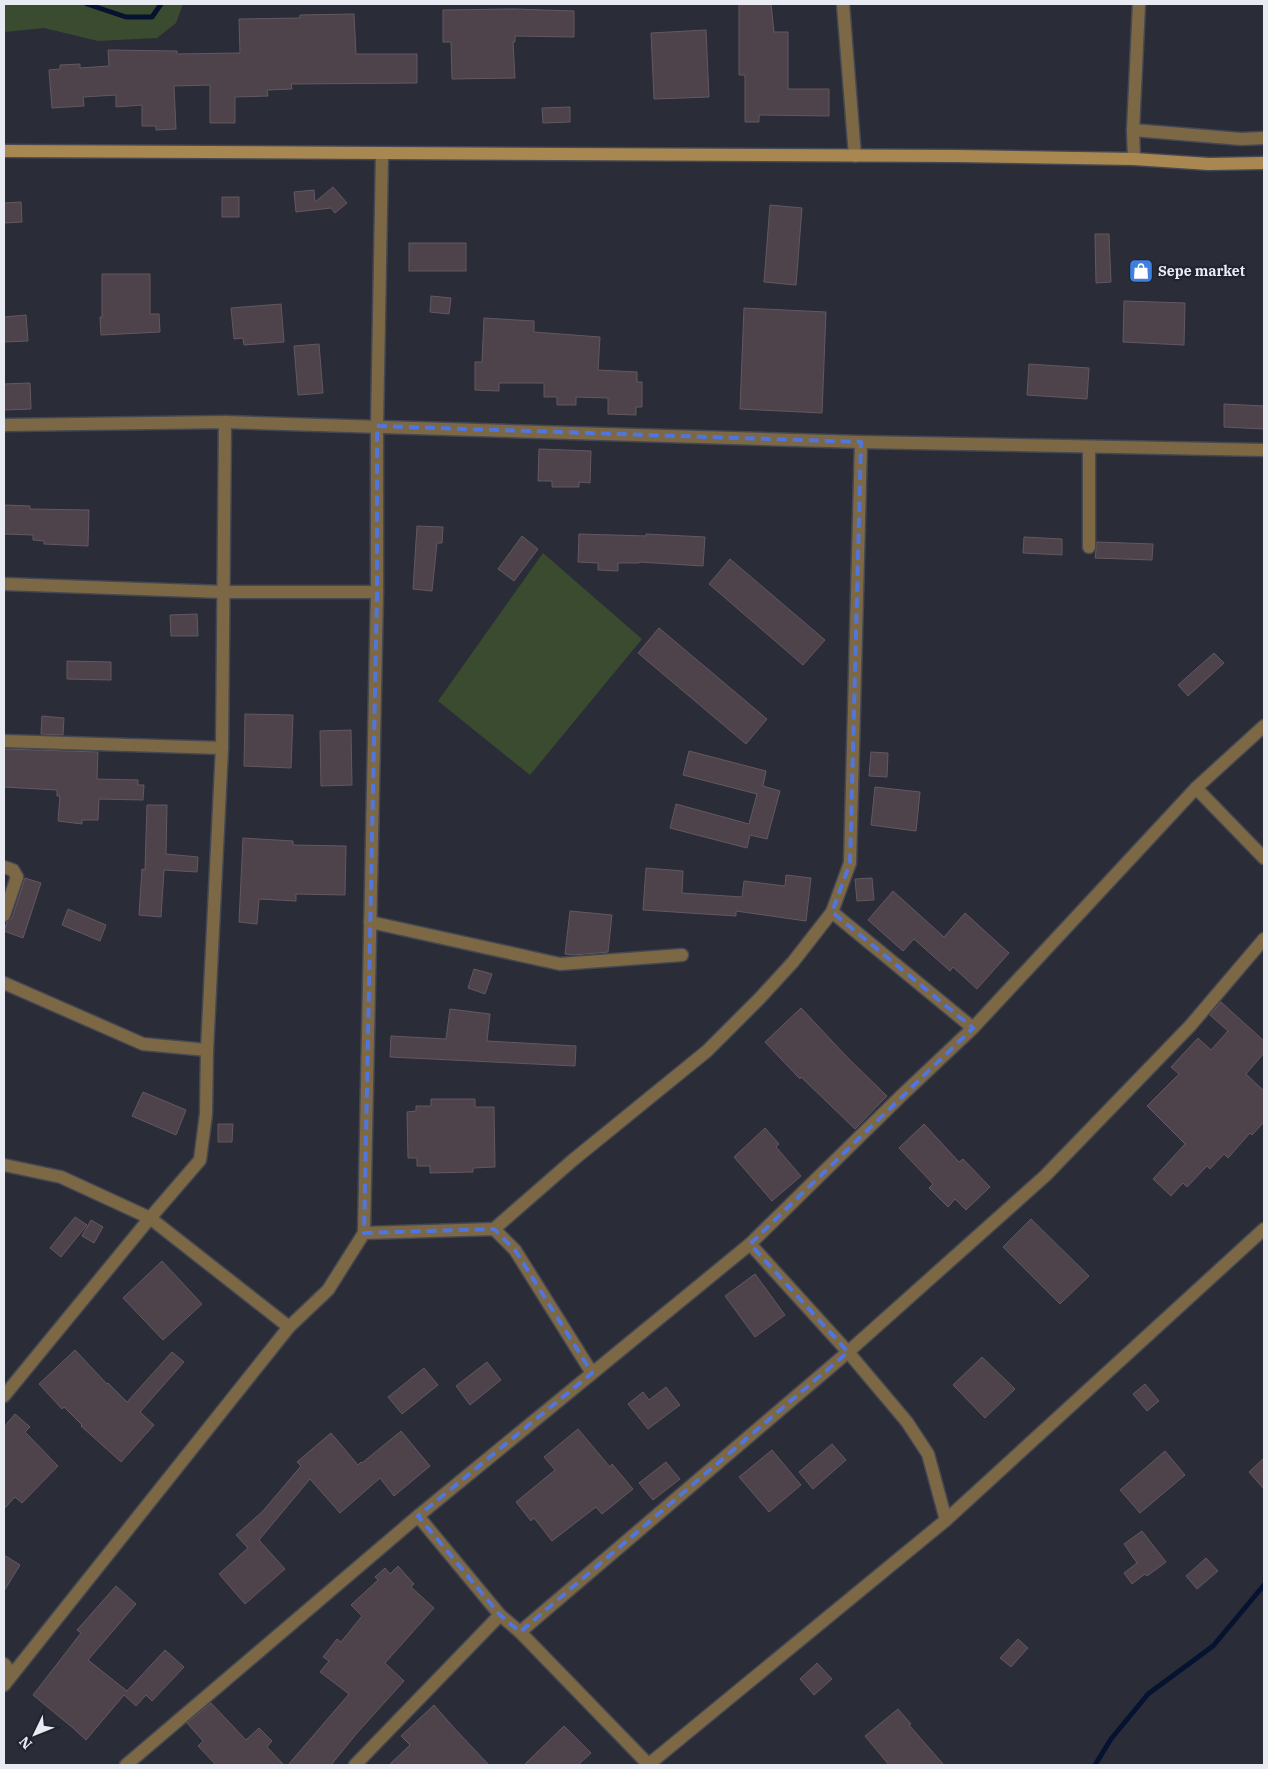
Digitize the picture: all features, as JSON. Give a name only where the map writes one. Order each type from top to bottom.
[{"type":"street","points":[[843,4],[855,156]]},
{"type":"street","points":[[1134,159],[1132,130],[1139,4]]},
{"type":"street","points":[[1132,130],[1241,139],[1264,138]]},
{"type":"street","points":[[4,152],[855,156],[1134,159],[1209,164],[1264,163]]},
{"type":"street","points":[[4,1685],[289,1326],[328,1290],[364,1233],[377,592],[377,426],[382,154]]},
{"type":"street","points":[[4,1396],[200,1160],[206,1114],[207,1050],[222,748],[225,422]]},
{"type":"street","points":[[4,425],[225,422],[861,442],[1264,450]]},
{"type":"street","points":[[364,1233],[494,1229],[706,1051],[793,962],[832,912],[850,863],[861,442]]},
{"type":"street","points":[[1089,447],[1089,547]]},
{"type":"street","points":[[4,584],[223,592],[377,592]]},
{"type":"street","points":[[126,1765],[418,1516],[750,1244],[973,1028],[1196,788],[1264,726]]},
{"type":"street","points":[[4,741],[222,748]]},
{"type":"street","points":[[1196,788],[1264,858]]},
{"type":"street","points":[[4,867],[13,870],[16,877],[4,915]]},
{"type":"street","points":[[832,912],[973,1028]]},
{"type":"street","points":[[370,922],[560,964],[682,955]]},
{"type":"street","points":[[520,1632],[848,1352],[1045,1176],[1190,1026],[1264,939]]},
{"type":"street","points":[[4,983],[144,1044],[207,1050]]},
{"type":"street","points":[[4,1166],[61,1177],[150,1218],[289,1326]]},
{"type":"street","points":[[494,1229],[515,1250],[592,1373]]},
{"type":"street","points":[[418,1516],[500,1615],[520,1632],[649,1765],[946,1520],[1264,1229]]},
{"type":"street","points":[[750,1244],[848,1352],[907,1422],[928,1454],[946,1520]]},
{"type":"street","points":[[355,1765],[500,1615]]},
{"type":"street","points":[[4,1664],[12,1674]]},
{"type":"highlighted area","points":[[377,426],[861,442],[850,863],[832,912],[973,1028],[750,1244],[848,1352],[520,1632],[500,1615],[418,1516],[592,1373],[515,1250],[494,1229],[364,1233],[377,592]]},
{"type":"green space","points":[[4,4],[183,4],[176,23],[157,38],[98,41],[44,28],[4,32]]},
{"type":"green space","points":[[543,553],[642,639],[530,775],[438,701]]},
{"type":"building","points":[[739,4],[771,4],[774,32],[788,32],[788,89],[829,89],[829,116],[759,115],[759,122],[745,122],[745,75],[739,75]]},
{"type":"building","points":[[514,9],[574,11],[574,37],[515,36],[515,42],[513,42],[515,78],[452,79],[451,42],[443,42],[443,10]]},
{"type":"building","points":[[354,14],[356,54],[417,54],[417,83],[291,84],[292,89],[267,90],[268,96],[235,97],[235,123],[210,123],[210,85],[174,86],[176,129],[156,130],[156,126],[142,126],[142,105],[116,107],[116,95],[83,97],[84,106],[52,108],[49,70],[60,69],[60,65],[80,64],[80,68],[109,66],[108,50],[177,51],[177,54],[240,53],[239,19],[300,18],[300,15]]},
{"type":"building","points":[[706,30],[709,97],[654,99],[651,33]]},
{"type":"building","points":[[570,107],[570,122],[543,123],[542,108]]},
{"type":"building","points":[[333,187],[347,203],[335,213],[331,208],[296,212],[294,192],[314,190],[315,202]]},
{"type":"building","points":[[222,197],[239,197],[239,217],[222,217]]},
{"type":"building","points":[[21,202],[22,222],[4,223],[4,203]]},
{"type":"building","points":[[770,205],[802,208],[796,285],[764,282]]},
{"type":"building","points":[[1095,234],[1109,234],[1111,282],[1096,283]]},
{"type":"building","points":[[409,243],[466,243],[466,271],[409,271]]},
{"type":"building","points":[[102,274],[150,274],[150,314],[159,314],[160,332],[101,335]]},
{"type":"building","points":[[431,296],[451,298],[449,314],[430,312]]},
{"type":"building","points":[[1124,301],[1185,303],[1184,345],[1123,342]]},
{"type":"building","points":[[281,304],[284,342],[244,345],[243,338],[234,339],[231,308]]},
{"type":"building","points":[[744,308],[826,312],[822,413],[740,409]]},
{"type":"building","points":[[26,315],[28,341],[4,342],[4,317]]},
{"type":"building","points":[[484,318],[534,321],[534,332],[600,337],[598,370],[637,372],[637,382],[642,382],[642,407],[636,407],[636,415],[608,414],[608,398],[576,397],[576,405],[557,405],[557,397],[544,397],[544,383],[499,383],[499,391],[475,390],[475,362],[482,362]]},
{"type":"building","points":[[319,344],[323,393],[298,395],[294,346]]},
{"type":"building","points":[[1029,364],[1089,368],[1087,399],[1027,395]]},
{"type":"building","points":[[30,383],[31,409],[4,410],[4,384]]},
{"type":"building","points":[[1224,404],[1264,406],[1264,429],[1224,427]]},
{"type":"building","points":[[539,449],[591,451],[590,483],[579,482],[579,487],[552,487],[552,481],[538,481]]},
{"type":"building","points":[[4,505],[30,506],[30,509],[89,510],[88,546],[44,544],[44,541],[33,540],[33,535],[4,534]]},
{"type":"building","points":[[417,526],[443,527],[442,543],[437,543],[432,591],[413,589]]},
{"type":"building","points":[[579,534],[646,536],[646,534],[705,537],[703,566],[639,562],[618,563],[618,571],[598,570],[598,563],[578,562]]},
{"type":"building","points":[[522,536],[538,549],[514,581],[498,569]]},
{"type":"building","points":[[1024,537],[1062,539],[1062,555],[1023,553]]},
{"type":"building","points":[[1097,542],[1153,544],[1152,560],[1095,558]]},
{"type":"building","points":[[730,559],[825,640],[803,665],[709,584]]},
{"type":"building","points":[[197,614],[198,636],[171,636],[170,615]]},
{"type":"building","points":[[659,628],[767,719],[746,744],[638,653]]},
{"type":"building","points":[[1214,653],[1224,663],[1188,696],[1178,685]]},
{"type":"building","points":[[67,661],[111,662],[111,680],[67,679]]},
{"type":"building","points":[[245,714],[293,715],[291,768],[244,766]]},
{"type":"building","points":[[42,716],[64,718],[63,735],[41,734]]},
{"type":"building","points":[[351,730],[352,785],[321,786],[320,731]]},
{"type":"building","points":[[4,749],[98,752],[97,779],[138,780],[138,785],[144,785],[143,800],[99,799],[98,820],[82,820],[82,824],[58,821],[60,796],[57,796],[57,790],[4,787]]},
{"type":"building","points":[[689,751],[766,771],[763,786],[780,791],[767,839],[750,835],[747,848],[670,828],[676,804],[749,824],[757,794],[683,775]]},
{"type":"building","points":[[871,752],[888,753],[887,777],[869,776]]},
{"type":"building","points":[[875,787],[920,792],[916,831],[871,825]]},
{"type":"building","points":[[147,805],[167,805],[166,854],[198,857],[197,872],[164,870],[161,917],[139,915],[142,869],[145,870]]},
{"type":"building","points":[[243,838],[293,841],[293,845],[346,846],[345,895],[296,894],[296,901],[259,899],[257,924],[239,922]]},
{"type":"building","points":[[646,868],[683,871],[682,893],[742,897],[744,881],[785,886],[786,875],[811,878],[806,921],[736,911],[736,916],[643,910]]},
{"type":"building","points":[[25,878],[41,883],[23,938],[4,931],[7,922],[12,918]]},
{"type":"building","points":[[872,878],[874,900],[857,901],[855,879]]},
{"type":"building","points":[[893,891],[944,937],[965,913],[1009,953],[977,989],[953,967],[950,971],[914,939],[903,951],[868,920]]},
{"type":"building","points":[[68,909],[106,925],[100,941],[62,925]]},
{"type":"building","points":[[570,911],[612,915],[608,952],[565,954]]},
{"type":"building","points":[[474,969],[492,974],[485,994],[468,988]]},
{"type":"building","points":[[1221,1002],[1264,1041],[1264,1053],[1246,1074],[1264,1091],[1264,1122],[1252,1135],[1250,1133],[1228,1158],[1224,1154],[1210,1169],[1207,1166],[1187,1187],[1183,1183],[1171,1196],[1153,1179],[1185,1144],[1147,1106],[1179,1074],[1171,1067],[1198,1038],[1211,1050],[1228,1031],[1210,1015]]},
{"type":"building","points":[[801,1008],[887,1096],[855,1129],[801,1077],[800,1079],[765,1042]]},
{"type":"building","points":[[450,1009],[490,1014],[487,1041],[576,1046],[575,1066],[390,1057],[391,1036],[446,1039]]},
{"type":"building","points":[[143,1092],[186,1110],[176,1135],[132,1116]]},
{"type":"building","points":[[431,1099],[475,1099],[475,1107],[494,1107],[495,1167],[473,1168],[473,1172],[430,1173],[430,1166],[417,1166],[417,1158],[408,1158],[407,1112],[416,1111],[416,1106],[431,1106]]},
{"type":"building","points":[[218,1124],[233,1124],[232,1142],[218,1142]]},
{"type":"building","points":[[924,1124],[959,1162],[963,1159],[990,1187],[966,1210],[955,1199],[948,1207],[929,1188],[933,1184],[899,1148]]},
{"type":"building","points":[[765,1128],[779,1144],[776,1147],[801,1176],[772,1201],[734,1157]]},
{"type":"building","points":[[75,1217],[87,1225],[61,1257],[50,1248]]},
{"type":"building","points":[[1031,1219],[1089,1276],[1060,1304],[1003,1247]]},
{"type":"building","points":[[91,1220],[103,1227],[94,1243],[82,1236]]},
{"type":"building","points":[[162,1261],[202,1304],[163,1340],[123,1298]]},
{"type":"building","points":[[755,1274],[785,1315],[755,1337],[725,1296]]},
{"type":"building","points":[[75,1350],[127,1402],[172,1352],[184,1362],[140,1412],[154,1425],[121,1462],[81,1426],[64,1407],[62,1409],[39,1384]]},
{"type":"building","points":[[982,1357],[1015,1389],[985,1418],[953,1385]]},
{"type":"building","points":[[487,1362],[501,1380],[470,1405],[456,1386]]},
{"type":"building","points":[[424,1368],[438,1385],[402,1414],[388,1397]]},
{"type":"building","points":[[1145,1384],[1159,1401],[1147,1411],[1133,1394]]},
{"type":"building","points":[[666,1387],[680,1405],[648,1429],[628,1404],[643,1392],[649,1400]]},
{"type":"building","points":[[15,1414],[30,1427],[25,1432],[58,1466],[22,1503],[15,1497],[4,1509],[4,1427]]},
{"type":"building","points":[[578,1429],[610,1467],[612,1464],[633,1489],[602,1514],[596,1507],[552,1541],[534,1518],[531,1521],[516,1502],[555,1470],[544,1457]]},
{"type":"building","points":[[401,1431],[430,1466],[394,1496],[380,1478],[340,1513],[310,1479],[259,1540],[285,1569],[245,1604],[219,1574],[248,1548],[236,1535],[263,1511],[301,1466],[297,1462],[331,1433],[358,1465]]},
{"type":"building","points":[[832,1444],[846,1460],[813,1489],[799,1472]]},
{"type":"building","points":[[772,1450],[801,1485],[769,1512],[739,1477]]},
{"type":"building","points":[[1165,1451],[1185,1475],[1140,1513],[1120,1490]]},
{"type":"building","points":[[1264,1458],[1264,1489],[1249,1472]]},
{"type":"building","points":[[666,1462],[680,1479],[653,1500],[639,1483]]},
{"type":"building","points":[[1142,1531],[1166,1562],[1132,1584],[1124,1573],[1137,1563],[1124,1544]]},
{"type":"building","points":[[4,1555],[20,1565],[4,1591]]},
{"type":"building","points":[[1206,1558],[1218,1571],[1197,1589],[1186,1576]]},
{"type":"building","points":[[398,1566],[414,1584],[411,1587],[434,1608],[385,1663],[404,1681],[331,1765],[288,1765],[349,1694],[320,1672],[329,1661],[323,1657],[337,1639],[341,1642],[362,1616],[351,1605],[378,1580],[375,1577],[385,1568],[390,1574]]},
{"type":"building","points":[[116,1586],[136,1604],[88,1660],[127,1691],[165,1650],[184,1667],[152,1701],[146,1695],[136,1706],[124,1695],[86,1740],[33,1695],[81,1633],[77,1630]]},
{"type":"building","points":[[1018,1639],[1028,1648],[1011,1667],[1000,1658]]},
{"type":"building","points":[[817,1663],[832,1679],[814,1695],[800,1679]]},
{"type":"building","points":[[211,1703],[246,1740],[259,1728],[272,1741],[267,1747],[284,1765],[216,1765],[198,1746],[203,1741],[187,1723]]},
{"type":"building","points":[[434,1705],[489,1765],[389,1765],[410,1745],[401,1736]]},
{"type":"building","points":[[898,1709],[911,1724],[909,1725],[944,1765],[889,1765],[865,1736]]},
{"type":"building","points":[[564,1726],[591,1753],[578,1765],[524,1765]]},
{"type":"waterway","points":[[87,4],[126,17],[152,17],[161,4]]},
{"type":"waterway","points":[[1095,1765],[1111,1739],[1148,1694],[1213,1646],[1264,1585]]},
{"type":"place","name":"Sepe market","points":[[1141,271]]}]
